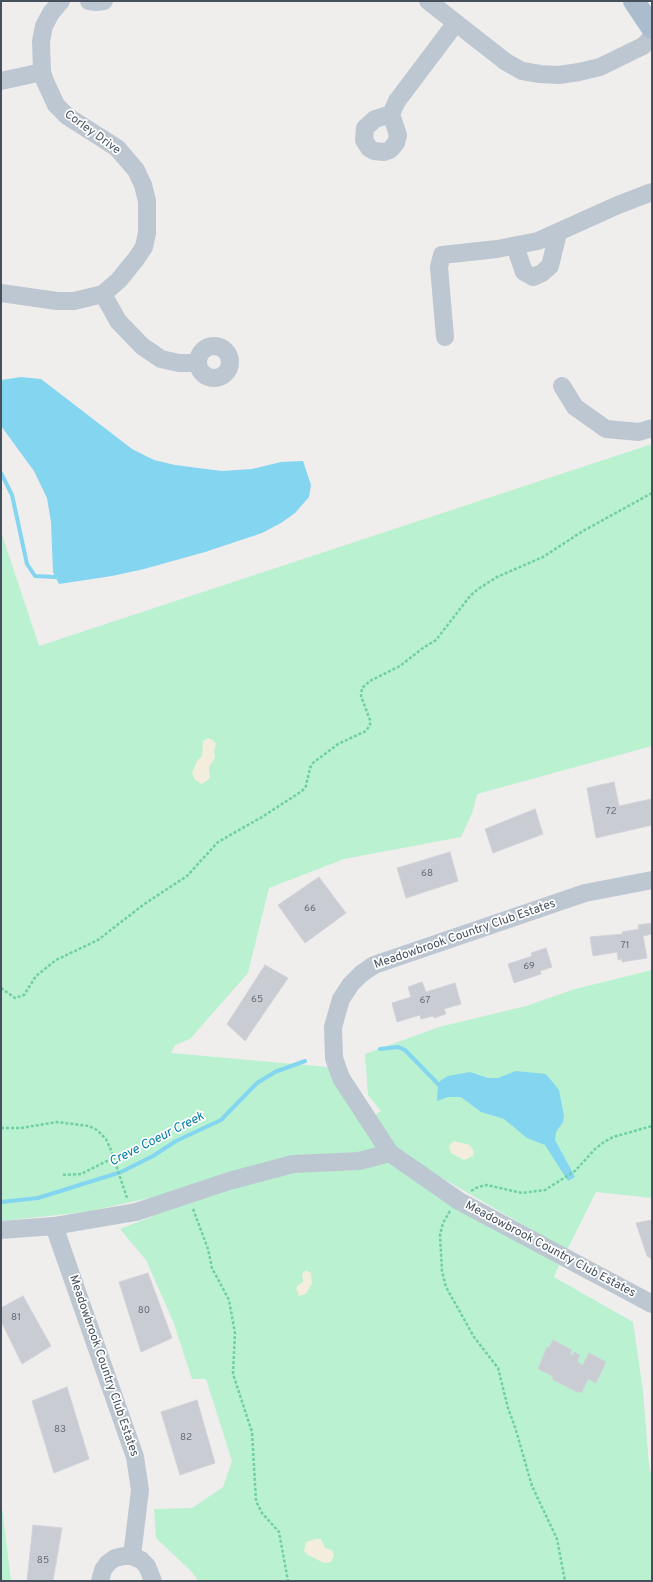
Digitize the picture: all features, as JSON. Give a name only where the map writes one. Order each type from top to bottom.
[{"type":"main road","points":[[632,2],[652,28]]},
{"type":"street","name":"Corley Drive","points":[[1,293],[57,301],[74,301],[103,294],[128,271],[144,247],[148,215],[143,185],[136,170],[117,148],[67,116],[56,105],[42,72],[41,41],[44,26],[51,12],[61,1]]},
{"type":"street","points":[[89,1],[104,1]]},
{"type":"street","points":[[428,1],[455,24],[506,62],[522,71],[540,74],[559,75],[600,67],[638,49],[652,37]]},
{"type":"street","points":[[391,114],[397,101],[455,24]]},
{"type":"street","points":[[1,81],[42,72]]},
{"type":"street","points":[[445,337],[440,267],[442,255],[515,246],[538,241],[618,205],[652,192]]},
{"type":"street","points":[[515,246],[524,272],[533,276],[542,273],[550,266],[558,233]]},
{"type":"street","points":[[103,294],[118,320],[142,346],[161,359],[180,363],[197,363]]},
{"type":"street","points":[[562,386],[575,407],[606,429],[639,432],[652,428]]},
{"type":"street","name":"Meadowbrook Country Club Estates","points":[[652,880],[585,894],[382,962],[361,974],[351,984],[341,999],[332,1027],[334,1058],[341,1078],[390,1153],[459,1201],[652,1304]]},
{"type":"street","points":[[1,1230],[54,1226],[136,1212],[229,1181],[293,1164],[359,1161],[390,1153]]},
{"type":"street","name":"Meadowbrook Country Club Estates","points":[[54,1226],[135,1457],[140,1490],[132,1556]]},
{"type":"street","points":[[100,1581],[103,1570],[108,1563],[115,1558],[132,1556],[148,1566],[153,1581]]},
{"type":"path","points":[[1,988],[15,998],[24,995],[36,976],[56,960],[98,940],[143,904],[187,876],[218,842],[262,818],[302,791],[306,786],[310,768],[313,763],[338,744],[366,731],[370,725],[370,720],[360,696],[362,688],[370,681],[400,666],[422,648],[436,640],[470,596],[478,589],[497,577],[543,557],[583,531],[652,493]]},
{"type":"path","points":[[1,1128],[21,1128],[57,1122],[89,1126],[98,1130],[106,1139],[119,1176]]},
{"type":"path","points":[[565,1581],[557,1539],[532,1486],[508,1408],[498,1368],[474,1337],[446,1287],[442,1271],[441,1230],[449,1213],[464,1195],[482,1186],[495,1186],[529,1193],[545,1190],[575,1171],[595,1149],[604,1142],[613,1137],[652,1126]]},
{"type":"path","points":[[63,1176],[81,1174],[113,1158]]},
{"type":"path","points":[[190,1194],[198,1226],[208,1249],[212,1268],[230,1300],[235,1333],[233,1374],[252,1432],[256,1501],[262,1513],[279,1532],[288,1581]]},
{"type":"green space","points":[[652,444],[652,746],[477,794],[473,811],[461,837],[344,859],[269,888],[248,973],[190,1039],[175,1045],[171,1053],[327,1067],[390,1162],[559,1265],[554,1277],[633,1322],[643,1391],[649,1465],[652,1480],[652,1581],[198,1581],[192,1572],[156,1538],[154,1509],[192,1508],[223,1487],[232,1461],[206,1379],[192,1379],[173,1321],[146,1260],[120,1229],[154,1216],[149,1198],[86,1212],[1,1221],[1,532],[39,646]]},
{"type":"green space","points":[[652,970],[652,1198],[596,1192],[567,1250],[395,1151],[373,1117],[381,1111],[368,1095],[365,1054],[439,1027],[526,1006],[575,989]]},
{"type":"green space","points":[[1,1499],[11,1581],[1,1581]]},
{"type":"sand","points":[[208,738],[213,740],[216,744],[214,752],[215,758],[209,767],[210,778],[202,784],[195,780],[192,773],[197,761],[202,756],[203,741]]},
{"type":"sand","points":[[454,1141],[470,1145],[474,1151],[473,1156],[464,1160],[451,1153],[449,1146]]},
{"type":"sand","points":[[306,1270],[311,1273],[312,1284],[306,1294],[299,1296],[296,1288],[303,1282],[302,1274]]},
{"type":"sand","points":[[321,1539],[325,1548],[332,1550],[334,1555],[331,1562],[324,1563],[306,1554],[304,1551],[306,1542]]},
{"type":"water","points":[[21,377],[41,379],[132,449],[154,460],[175,465],[222,471],[252,469],[281,462],[303,461],[311,485],[309,497],[295,513],[281,523],[262,533],[205,552],[144,569],[112,576],[59,584],[53,572],[51,522],[47,498],[34,471],[1,426],[1,380]]},
{"type":"water","points":[[516,1071],[546,1074],[559,1090],[564,1116],[563,1122],[556,1132],[555,1140],[575,1177],[568,1181],[545,1145],[527,1138],[504,1119],[481,1112],[461,1097],[448,1097],[437,1101],[438,1084],[448,1076],[470,1072],[488,1078],[498,1078]]},
{"type":"building","points":[[614,782],[619,806],[651,799],[652,825],[596,838],[587,788]]},
{"type":"building","points":[[535,809],[543,834],[493,853],[485,829]]},
{"type":"building","points":[[450,852],[458,881],[406,898],[397,868]]},
{"type":"building","points":[[319,877],[346,913],[305,943],[278,905]]},
{"type":"building","points":[[651,923],[652,934],[643,936],[647,958],[622,962],[622,959],[618,960],[617,952],[593,956],[590,937],[623,934],[622,932],[639,929],[638,925]]},
{"type":"building","points":[[546,948],[552,967],[540,971],[541,974],[514,983],[508,964],[532,956],[531,953]]},
{"type":"building","points":[[265,965],[288,978],[245,1041],[227,1024]]},
{"type":"building","points":[[422,982],[426,992],[455,983],[461,1004],[444,1009],[446,1014],[434,1018],[433,1016],[421,1019],[420,1015],[397,1022],[392,1003],[411,997],[408,987]]},
{"type":"building","points":[[652,1220],[652,1259],[647,1256],[636,1223]]},
{"type":"building","points":[[148,1273],[172,1338],[141,1352],[119,1282]]},
{"type":"building","points":[[23,1296],[51,1346],[22,1364],[1,1321],[1,1308]]},
{"type":"building","points":[[553,1340],[572,1350],[570,1354],[573,1355],[574,1352],[580,1355],[577,1362],[583,1365],[589,1353],[606,1362],[596,1383],[588,1379],[582,1392],[577,1392],[552,1379],[553,1376],[538,1369],[547,1347],[549,1348]]},
{"type":"building","points":[[67,1387],[89,1459],[54,1473],[32,1401]]},
{"type":"building","points":[[197,1400],[215,1463],[180,1475],[161,1412]]},
{"type":"building","points":[[33,1525],[62,1528],[53,1581],[27,1581]]},
{"type":"waterway","points":[[1,473],[12,495],[27,564],[35,576],[55,577]]},
{"type":"waterway","name":"Creve Coeur Creek","points":[[380,1049],[398,1047],[405,1050],[438,1084]]},
{"type":"waterway","name":"Creve Coeur Creek","points":[[1,1202],[38,1198],[121,1172],[153,1156],[176,1141],[221,1120],[257,1083],[275,1072],[305,1061]]}]
